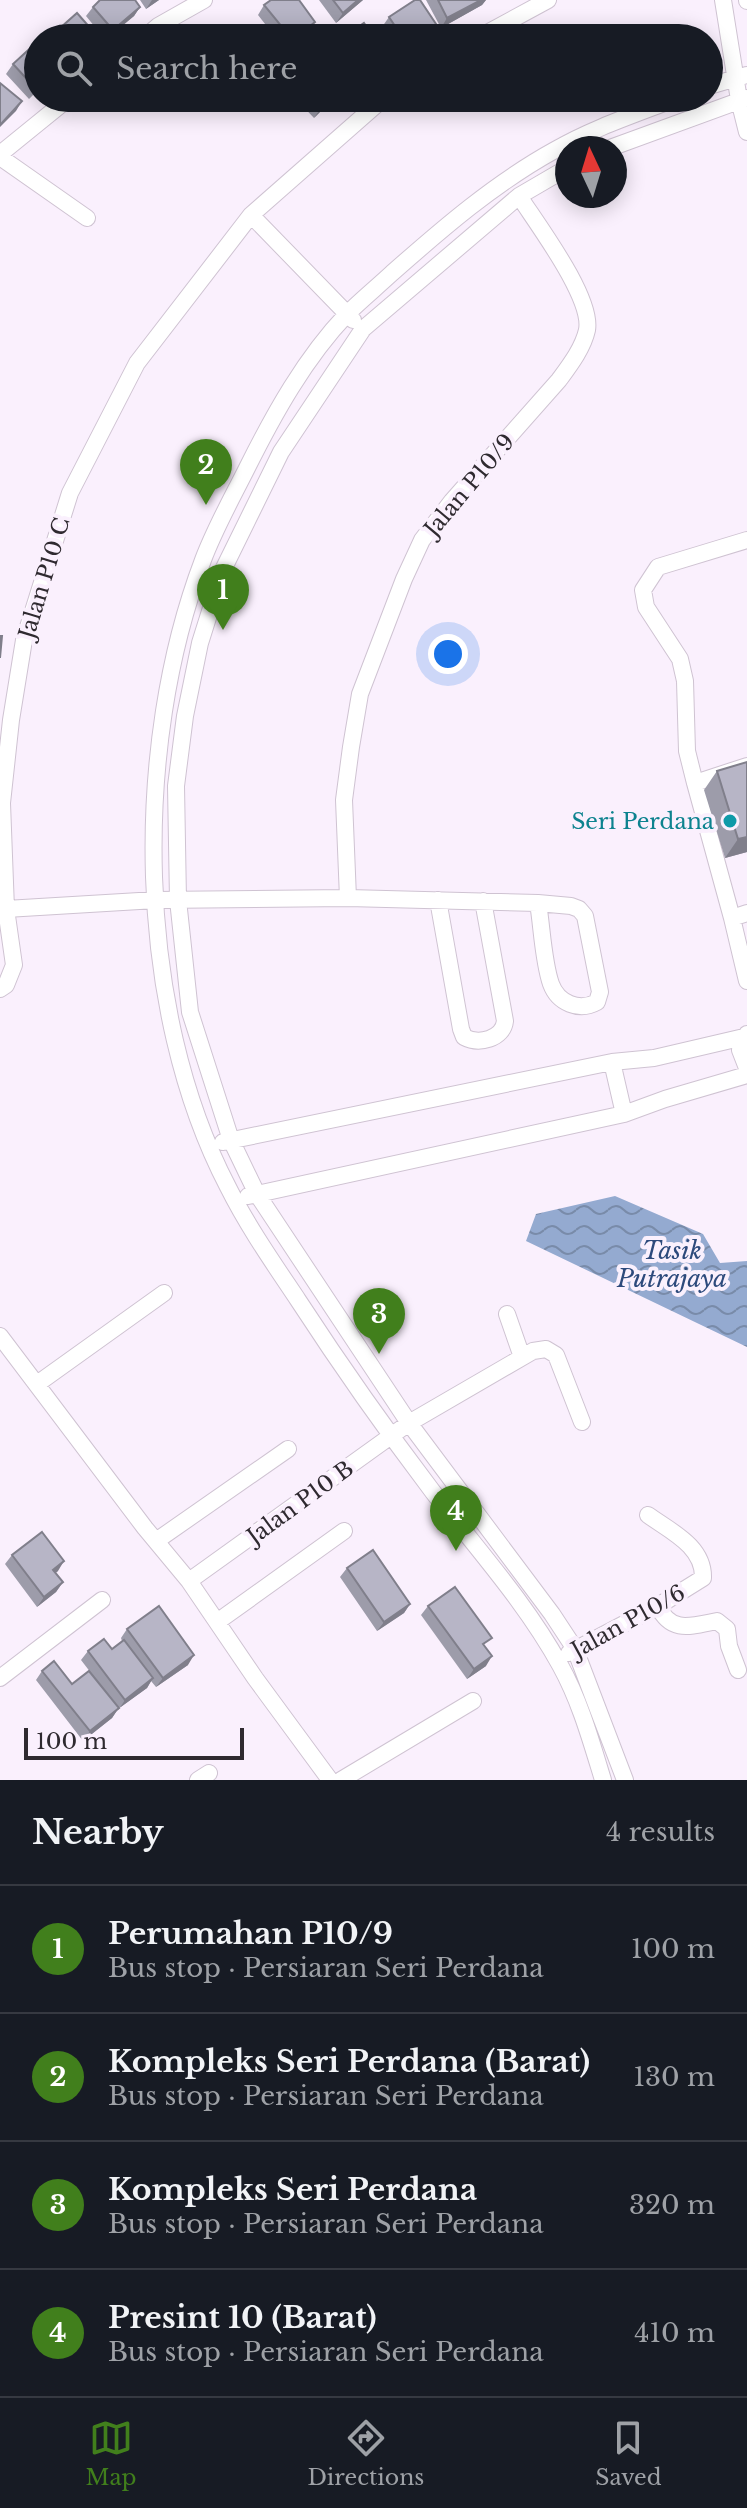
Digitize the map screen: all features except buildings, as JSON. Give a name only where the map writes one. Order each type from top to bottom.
[{"type":"street","points":[[173,24],[204,0]]},
{"type":"street","points":[[504,24],[548,0]]},
{"type":"street","points":[[723,0],[741,76],[747,132]]},
{"type":"street","points":[[723,106],[743,99]]},
{"type":"street","points":[[52,112],[0,155],[87,218]]},
{"type":"street","name":"Jalan P10 C","points":[[0,989],[6,985],[14,965],[6,909],[2,803],[13,707],[24,640],[70,493],[137,363],[251,215],[368,112]]},
{"type":"street","points":[[603,1780],[587,1726],[557,1661],[536,1626],[317,1330],[234,1198],[210,1145],[195,1110],[169,1016],[159,951],[155,784],[179,640],[201,565],[260,441],[300,375],[347,314],[441,229],[509,178],[557,148],[641,112]]},
{"type":"street","points":[[627,142],[708,112]]},
{"type":"street","points":[[555,175],[519,196],[363,329],[281,452],[219,583],[200,643],[185,716],[176,786],[178,900],[190,1012],[231,1140],[257,1194],[409,1423],[575,1649],[625,1780]]},
{"type":"street","name":"Jalan P10/9","points":[[348,898],[344,800],[360,694],[404,579],[422,540],[452,501],[559,380],[575,358],[587,331],[588,318],[582,298],[519,196]]},
{"type":"street","points":[[251,215],[363,329]]},
{"type":"street","points":[[747,540],[658,567],[643,590],[646,607],[680,659],[685,681],[687,751],[739,915],[747,981]]},
{"type":"street","points":[[695,783],[747,766]]},
{"type":"street","points":[[6,909],[156,900],[348,898],[483,901],[538,903],[571,906],[585,916],[600,992],[597,1002],[588,1007],[574,1007],[561,998],[552,985],[538,903]]},
{"type":"street","points":[[438,900],[461,1029],[464,1037],[471,1041],[498,1037],[504,1031],[505,1021],[483,901]]},
{"type":"street","points":[[210,1145],[612,1062],[654,1058],[746,1036]]},
{"type":"street","points":[[746,1036],[740,1050],[747,1068]]},
{"type":"street","points":[[612,1062],[624,1114]]},
{"type":"street","points":[[234,1198],[624,1114],[747,1075]]},
{"type":"street","points":[[37,1384],[164,1293]]},
{"type":"street","points":[[507,1314],[522,1357],[540,1349],[556,1355],[582,1422]]},
{"type":"street","points":[[0,1336],[189,1581],[330,1780]]},
{"type":"street","name":"Jalan P10 B","points":[[189,1581],[409,1423],[522,1357]]},
{"type":"street","points":[[156,1541],[288,1449]]},
{"type":"street","name":"Jalan P10/6","points":[[557,1661],[703,1578],[703,1564],[693,1548],[648,1515]]},
{"type":"street","points":[[217,1622],[344,1531]]},
{"type":"street","points":[[0,1678],[102,1600]]},
{"type":"street","points":[[658,1606],[673,1625],[694,1626],[717,1621],[727,1629],[729,1646],[738,1670]]},
{"type":"street","points":[[341,1780],[473,1701]]},
{"type":"water","name":"Tasik Putrajaya","points":[[615,1196],[703,1234],[720,1263],[747,1261],[747,1347],[526,1241],[536,1214]]},
{"type":"place","name":"Kompleks Seri Perdana (Barat)","points":[[206,505]]},
{"type":"place","name":"Perumahan P10/9","points":[[223,630]]},
{"type":"place","name":"Seri Perdana","points":[[730,821]]},
{"type":"place","name":"Kompleks Seri Perdana","points":[[379,1354]]},
{"type":"place","name":"Presint 10 (Barat)","points":[[456,1551]]}]
